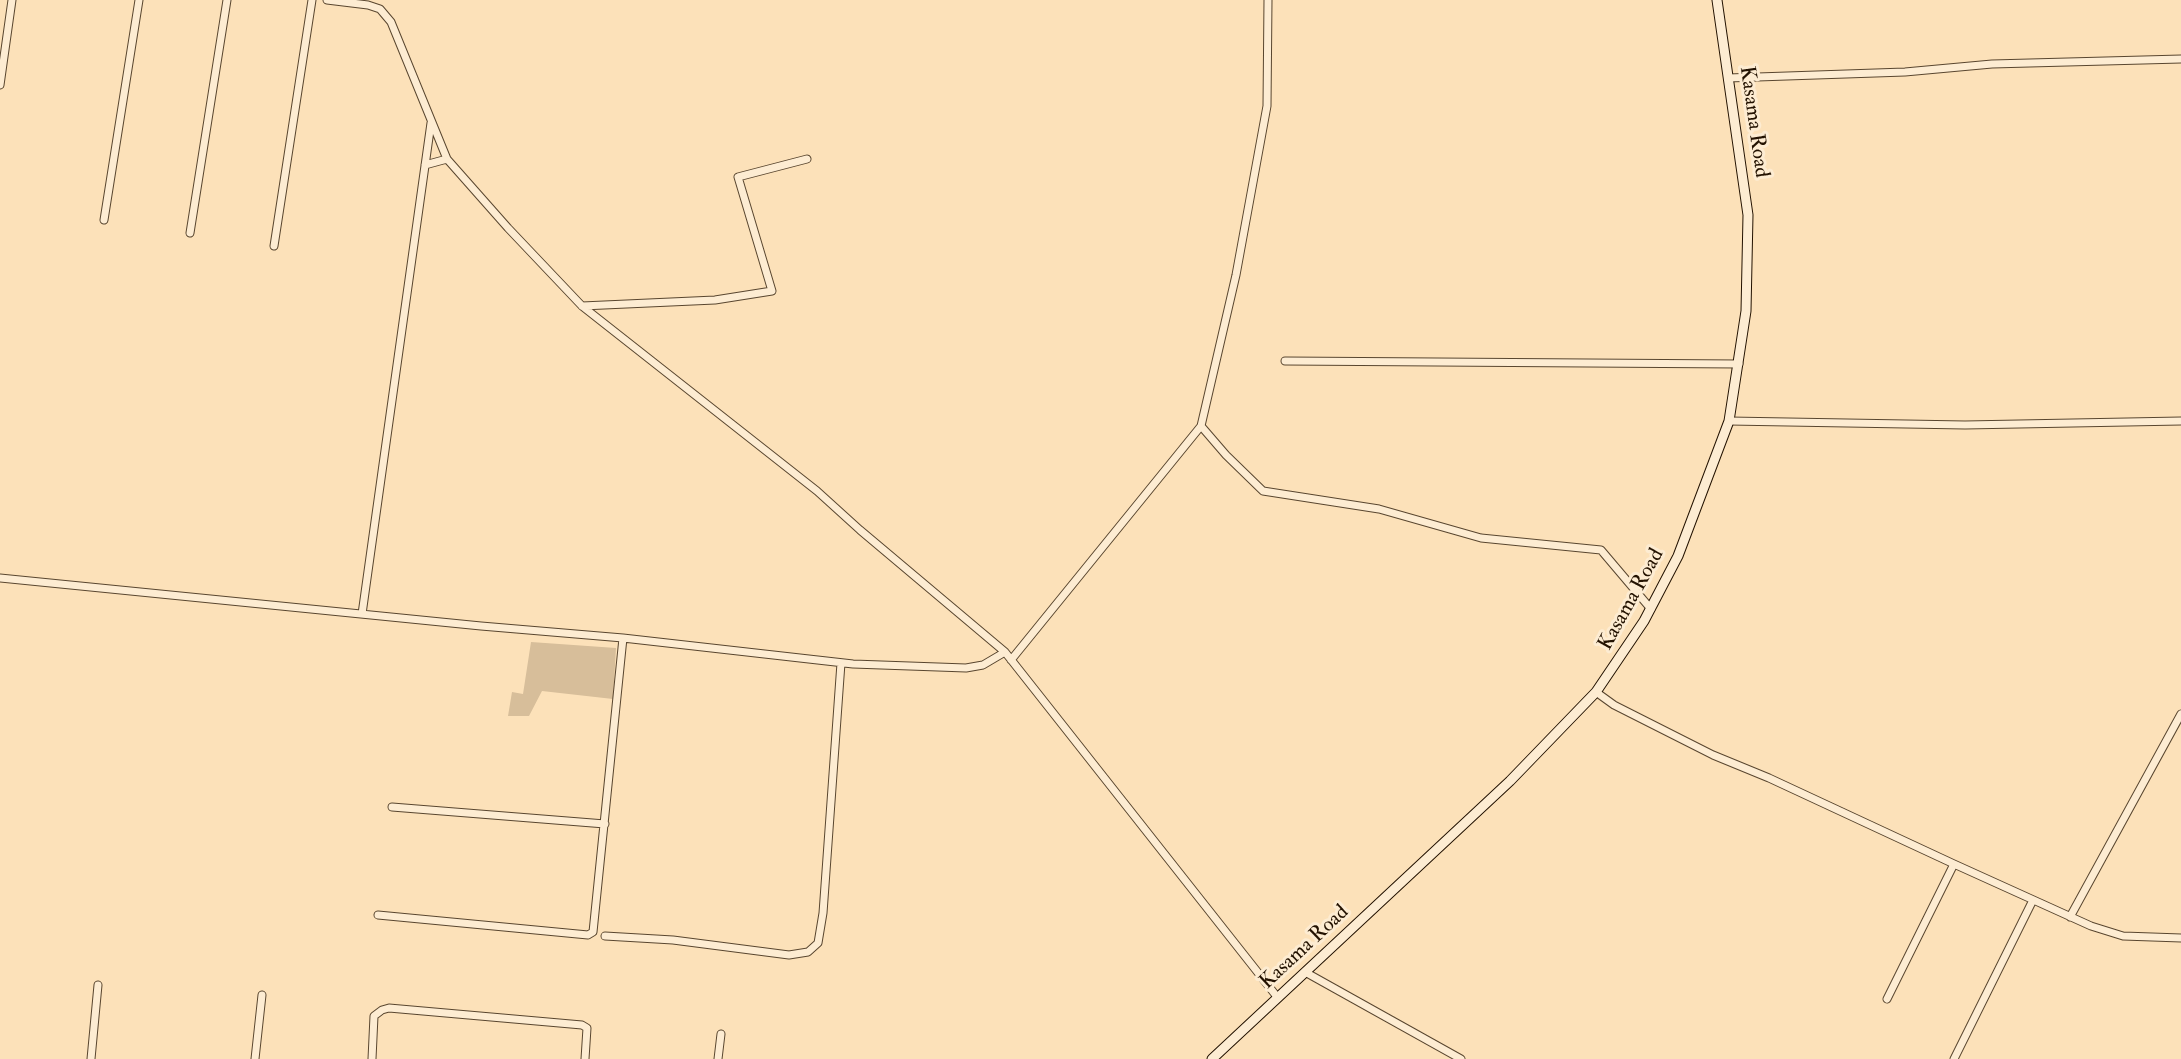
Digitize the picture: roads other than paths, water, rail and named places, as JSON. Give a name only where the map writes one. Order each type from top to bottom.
[{"type":"street","points":[[0,85],[12,0]]},
{"type":"street","points":[[104,220],[139,0]]},
{"type":"street","points":[[190,233],[226,0]]},
{"type":"street","points":[[274,246],[312,0]]},
{"type":"street","points":[[327,0],[368,5],[380,9]]},
{"type":"street","points":[[371,0],[391,22],[447,159],[508,228],[582,306],[817,491],[860,531],[1005,652],[1278,999]]},
{"type":"street","points":[[1011,660],[1201,426],[1236,275],[1267,106],[1268,0]]},
{"type":"street","name":"Kasama Road","points":[[1212,1059],[1510,781],[1596,692],[1651,609],[1678,556],[1729,421],[1746,311],[1748,215],[1717,0]]},
{"type":"street","points":[[1728,78],[1905,72],[1992,64],[2181,59]]},
{"type":"street","points":[[362,614],[431,123]]},
{"type":"street","points":[[425,165],[447,159]]},
{"type":"street","points":[[582,306],[715,300],[771,291],[738,177],[807,159]]},
{"type":"street","points":[[1285,361],[1739,364]]},
{"type":"street","points":[[1729,421],[1965,425],[2181,421]]},
{"type":"street","points":[[1201,426],[1226,456],[1263,492],[1379,509],[1480,538],[1601,550],[1651,609]]},
{"type":"street","points":[[0,578],[623,638],[841,663],[966,668],[983,665],[1005,652]]},
{"type":"street","points":[[378,915],[588,935],[593,932],[623,638]]},
{"type":"street","points":[[605,936],[673,940],[789,955],[808,952],[818,943],[823,914],[841,663]]},
{"type":"street","points":[[1596,692],[1614,705],[1713,755],[1778,782],[2091,926],[2123,936],[2181,938]]},
{"type":"street","points":[[2070,917],[2181,714]]},
{"type":"street","points":[[392,807],[605,824]]},
{"type":"street","points":[[1887,999],[1954,864]]},
{"type":"street","points":[[1954,1059],[2033,900]]},
{"type":"street","points":[[1305,972],[1461,1059]]},
{"type":"street","points":[[91,1059],[98,985]]},
{"type":"street","points":[[255,1059],[262,995]]},
{"type":"street","points":[[372,1059],[374,1016],[389,1008],[582,1025],[587,1028],[585,1059]]},
{"type":"street","points":[[718,1059],[721,1034]]}]
